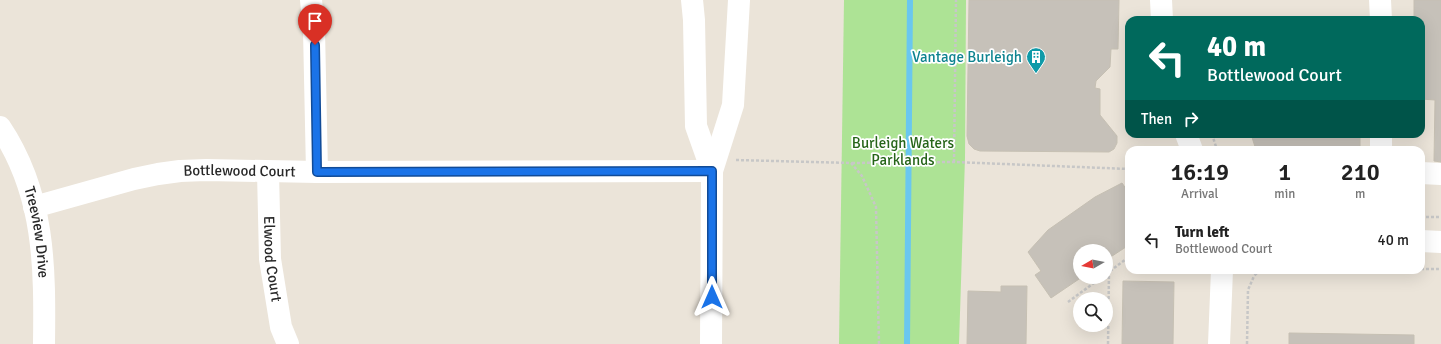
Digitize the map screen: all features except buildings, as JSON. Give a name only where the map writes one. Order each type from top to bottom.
[{"type":"street","points":[[311,0],[314,30],[317,172]]},
{"type":"street","points":[[692,0],[694,20],[696,126],[712,171]]},
{"type":"street","points":[[711,344],[712,171],[733,106],[739,0]]},
{"type":"street","points":[[1161,0],[1162,16]]},
{"type":"street","points":[[1380,0],[1380,16]]},
{"type":"street","name":"Treeview Drive","points":[[0,127],[22,170],[34,207],[41,237],[44,272],[44,344]]},
{"type":"street","name":"Bottlewood Court","points":[[34,207],[134,179],[180,171],[712,171]]},
{"type":"street","name":"Elwood Court","points":[[268,172],[270,259],[281,327],[288,344]]},
{"type":"street","points":[[1425,173],[1441,174]]},
{"type":"street","points":[[1425,241],[1441,242]]},
{"type":"street","points":[[1219,344],[1222,274]]},
{"type":"path","points":[[954,162],[956,0]]},
{"type":"path","points":[[712,171],[734,160],[851,163],[954,162],[1125,169]]},
{"type":"path","points":[[851,163],[862,176],[876,207],[879,344]]},
{"type":"path","points":[[1425,217],[1441,217]]},
{"type":"path","points":[[1113,269],[1125,260]]},
{"type":"path","points":[[1425,269],[1441,269]]},
{"type":"path","points":[[1247,344],[1248,290],[1256,274]]},
{"type":"path","points":[[1068,302],[1092,284]]},
{"type":"path","points":[[1107,284],[1108,344]]},
{"type":"green space","name":"Burleigh Waters Parklands","points":[[844,0],[966,0],[965,158],[959,344],[839,344]]},
{"type":"waterway","points":[[907,344],[910,0]]},
{"type":"place","name":"Vantage Burleigh","points":[[1036,74]]},
{"type":"route","points":[[315,45],[317,172],[712,171],[712,297]]}]
